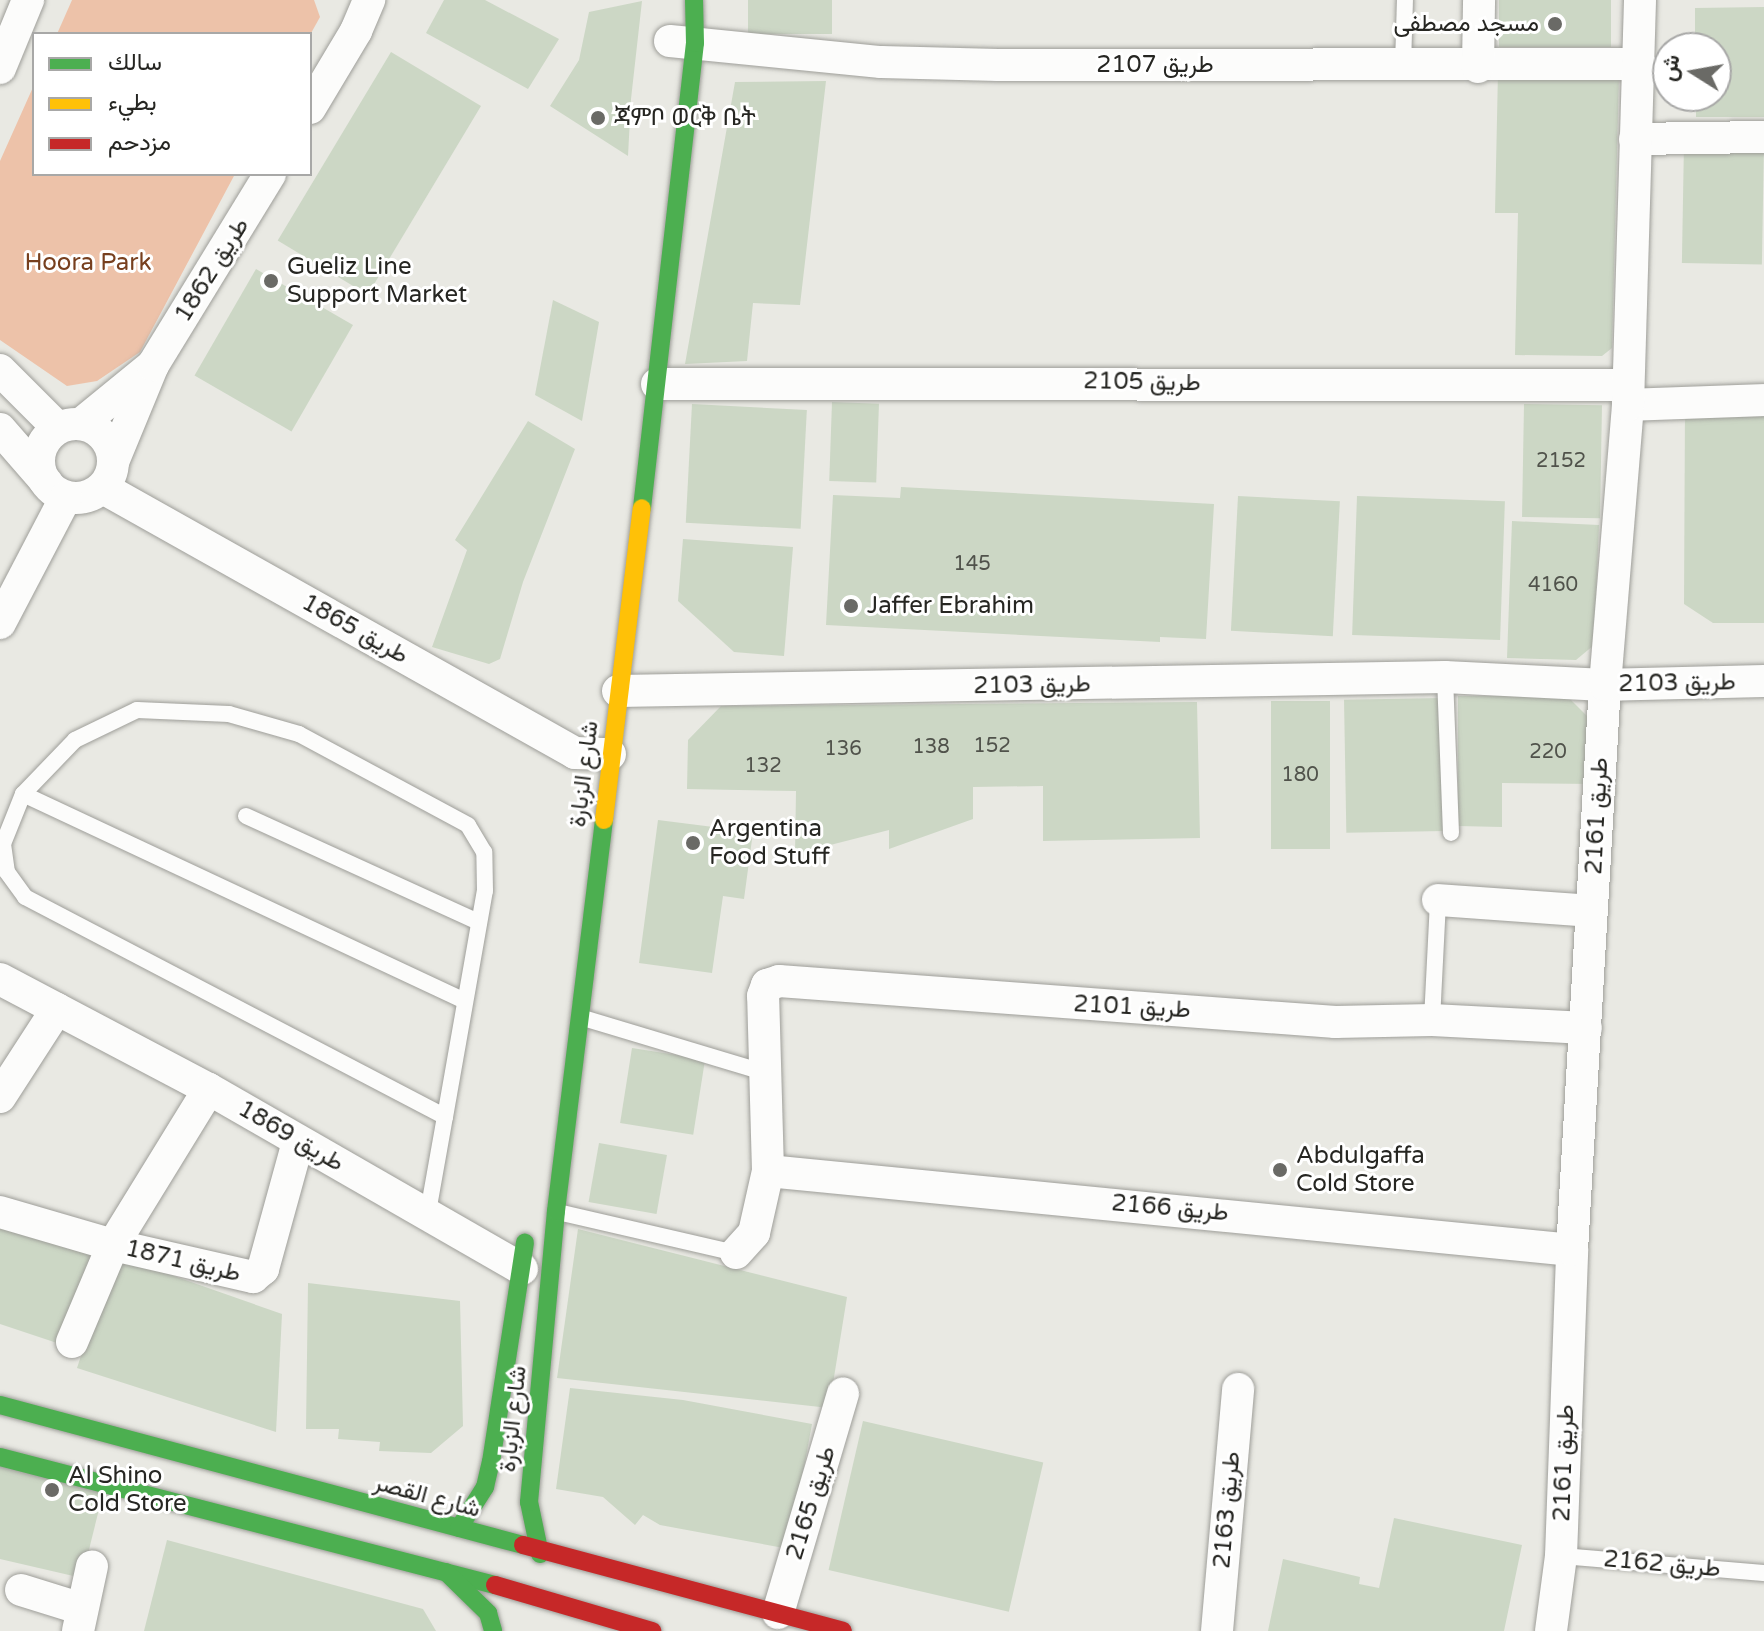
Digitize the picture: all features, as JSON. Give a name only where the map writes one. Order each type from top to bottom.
[{"type":"street","points":[[0,68],[28,0]]},
{"type":"street","points":[[312,105],[356,31],[369,0]]},
{"type":"street","name":"شارع الزبارة","points":[[540,1554],[529,1502],[556,1211],[581,1018],[592,753],[606,690],[644,384],[678,47],[686,0]]},
{"type":"street","name":"شارع الزبارة","points":[[678,47],[694,0]]},
{"type":"street","points":[[1478,67],[1479,0]]},
{"type":"street","name":"طريق 2161","points":[[1551,1631],[1561,1556],[1572,1250],[1591,911],[1628,395],[1640,0]]},
{"type":"street","name":"طريق 2107","points":[[678,47],[881,62],[1478,67],[1640,64]]},
{"type":"street","points":[[1635,139],[1764,137]]},
{"type":"street","name":"طريق 1862","points":[[108,475],[153,365],[269,176]]},
{"type":"street","name":"طريق 1862","points":[[70,426],[153,365]]},
{"type":"street","points":[[0,370],[70,426],[102,434],[108,475],[89,496],[56,490],[0,429]]},
{"type":"street","name":"طريق 2105","points":[[644,384],[1628,395],[1764,400]]},
{"type":"street","points":[[56,490],[41,471],[42,447],[70,426]]},
{"type":"street","name":"طريق 1865","points":[[108,475],[592,753]]},
{"type":"street","points":[[0,623],[56,490]]},
{"type":"street","name":"طريق 2103","points":[[606,690],[1445,677],[1605,685],[1764,681]]},
{"type":"street","points":[[1438,900],[1591,911]]},
{"type":"street","name":"طريق 1869","points":[[0,979],[209,1089],[298,1142],[428,1212],[522,1269]]},
{"type":"street","name":"طريق 2101","points":[[736,1253],[754,1233],[768,1171],[763,996],[767,985],[779,981],[1335,1022],[1432,1020],[1586,1028]]},
{"type":"street","points":[[0,1097],[57,1009]]},
{"type":"street","name":"طريق 1871","points":[[72,1342],[113,1245],[209,1089]]},
{"type":"street","name":"طريق 1871","points":[[0,1212],[113,1245],[259,1274],[298,1142]]},
{"type":"street","name":"طريق 2166","points":[[768,1171],[1572,1250]]},
{"type":"street","name":"شارع الزبارة","points":[[459,1528],[485,1487],[491,1462],[528,1222]]},
{"type":"street","name":"طريق 2163","points":[[1217,1631],[1238,1389]]},
{"type":"street","name":"طريق 2165","points":[[778,1613],[843,1393]]},
{"type":"street","name":"شارع القصر","points":[[0,1405],[459,1528],[540,1554],[843,1631]]},
{"type":"street","points":[[0,1457],[445,1570],[652,1631]]},
{"type":"street","points":[[21,1590],[80,1620],[92,1566]]},
{"type":"street","points":[[445,1570],[488,1613],[493,1631]]},
{"type":"lane","points":[[1403,66],[1405,0]]},
{"type":"lane","points":[[1445,677],[1451,833]]},
{"type":"lane","points":[[428,1212],[445,1117],[479,922],[484,852],[468,825],[299,734],[229,714],[137,710],[75,740],[23,794],[3,844],[7,872],[25,897],[445,1117]]},
{"type":"lane","points":[[23,794],[465,1001]]},
{"type":"lane","points":[[246,816],[479,922]]},
{"type":"lane","points":[[1432,1020],[1438,900]]},
{"type":"lane","points":[[581,1018],[763,1072]]},
{"type":"lane","name":"طريق 2101","points":[[556,1211],[736,1253]]},
{"type":"lane","name":"طريق 2162","points":[[1561,1556],[1764,1573]]},
{"type":"green space","points":[[72,0],[314,0],[320,17],[312,32],[58,32]]},
{"type":"green space","name":"Hoora Park","points":[[32,89],[32,176],[234,176],[140,352],[97,381],[67,386],[0,340],[0,161]]},
{"type":"building","points":[[444,0],[485,0],[559,39],[528,89],[426,33]]},
{"type":"building","points":[[748,0],[832,0],[832,34],[748,34]]},
{"type":"building","name":"مسجد مصطفى","points":[[1499,0],[1611,0],[1611,47],[1499,47]]},
{"type":"building","points":[[642,1],[628,156],[550,106],[579,60],[589,12]]},
{"type":"building","points":[[1764,7],[1764,117],[1696,117],[1696,112],[1732,112],[1732,32],[1695,32],[1695,8]]},
{"type":"building","points":[[391,52],[481,106],[368,295],[278,241]]},
{"type":"building","points":[[1498,71],[1619,74],[1612,348],[1602,356],[1515,355],[1518,213],[1495,213]]},
{"type":"building","points":[[826,81],[800,305],[753,303],[747,361],[685,364],[735,82]]},
{"type":"building","points":[[1684,142],[1764,143],[1762,264],[1682,263]]},
{"type":"building","points":[[256,269],[353,325],[291,432],[194,376]]},
{"type":"building","points":[[553,300],[599,322],[582,421],[535,395]]},
{"type":"building","points":[[832,402],[879,404],[876,483],[829,481]]},
{"type":"building","points":[[692,404],[807,410],[801,529],[686,523]]},
{"type":"building","points":[[1524,404],[1602,405],[1600,518],[1522,517]]},
{"type":"building","points":[[1685,407],[1764,408],[1764,623],[1713,623],[1684,604]]},
{"type":"building","points":[[528,421],[575,449],[523,582],[500,659],[489,664],[432,647],[467,550],[455,540]]},
{"type":"building","points":[[901,487],[1214,504],[1206,639],[1160,637],[1160,642],[826,625],[833,495],[900,498]]},
{"type":"building","points":[[1238,496],[1340,501],[1333,636],[1231,631]]},
{"type":"building","points":[[1357,496],[1505,501],[1500,640],[1352,635]]},
{"type":"building","points":[[1512,521],[1599,525],[1594,645],[1576,660],[1507,658]]},
{"type":"building","points":[[683,539],[793,547],[784,656],[734,652],[678,601]]},
{"type":"building","points":[[1458,696],[1567,696],[1593,722],[1593,784],[1502,783],[1502,827],[1458,826]]},
{"type":"building","points":[[1442,698],[1444,831],[1346,833],[1344,700]]},
{"type":"building","points":[[1271,701],[1330,701],[1330,849],[1271,849]]},
{"type":"building","points":[[1197,702],[1200,838],[1043,841],[1043,786],[973,787],[973,819],[889,849],[889,830],[795,854],[796,791],[687,789],[688,740],[721,706]]},
{"type":"building","points":[[658,820],[753,832],[744,899],[723,896],[712,973],[639,963]]},
{"type":"building","points":[[632,1048],[705,1060],[693,1135],[620,1123]]},
{"type":"building","points":[[599,1143],[667,1155],[657,1214],[589,1202]]},
{"type":"building","points":[[0,1220],[94,1251],[63,1345],[0,1324]]},
{"type":"building","points":[[578,1229],[847,1297],[829,1408],[557,1378]]},
{"type":"building","points":[[114,1255],[282,1314],[276,1432],[77,1368]]},
{"type":"building","points":[[308,1283],[460,1301],[463,1426],[431,1453],[379,1451],[380,1442],[338,1439],[339,1429],[306,1429]]},
{"type":"building","points":[[570,1388],[683,1400],[812,1424],[789,1549],[660,1525],[643,1515],[635,1525],[603,1497],[556,1489]]},
{"type":"building","points":[[863,1421],[1043,1463],[1009,1612],[829,1570]]},
{"type":"building","points":[[0,1465],[104,1489],[82,1578],[0,1559]]},
{"type":"building","points":[[1394,1518],[1522,1545],[1504,1631],[1268,1631],[1283,1559],[1360,1577],[1359,1584],[1379,1588]]},
{"type":"building","points":[[167,1540],[423,1609],[436,1631],[144,1631]]},
{"type":"traffic: fast","points":[[642,508],[695,43],[694,0]]},
{"type":"traffic: fast","points":[[540,1554],[529,1502],[556,1211],[604,820]]},
{"type":"traffic: fast","points":[[459,1528],[485,1487],[491,1462],[525,1243]]},
{"type":"traffic: fast","points":[[0,1405],[523,1545]]},
{"type":"traffic: fast","points":[[0,1457],[495,1585]]},
{"type":"traffic: fast","points":[[446,1572],[488,1613],[493,1631]]},
{"type":"traffic: slow","points":[[604,820],[642,508]]},
{"type":"traffic: jam","points":[[523,1545],[843,1631]]},
{"type":"traffic: jam","points":[[495,1585],[652,1631]]},
{"type":"place","name":"مسجد مصطفى","points":[[1555,24]]},
{"type":"place","name":"ጃምቦ ወርቅ ቤት","points":[[598,118]]},
{"type":"place","name":"Gueliz Line Support Market","points":[[271,281]]},
{"type":"place","name":"Jaffer Ebrahim","points":[[851,606]]},
{"type":"place","name":"Argentina Food Stuff","points":[[693,843]]},
{"type":"place","name":"Abdulgaffa Cold Store","points":[[1280,1170]]},
{"type":"place","name":"Al Shino Cold Store","points":[[52,1490]]}]
